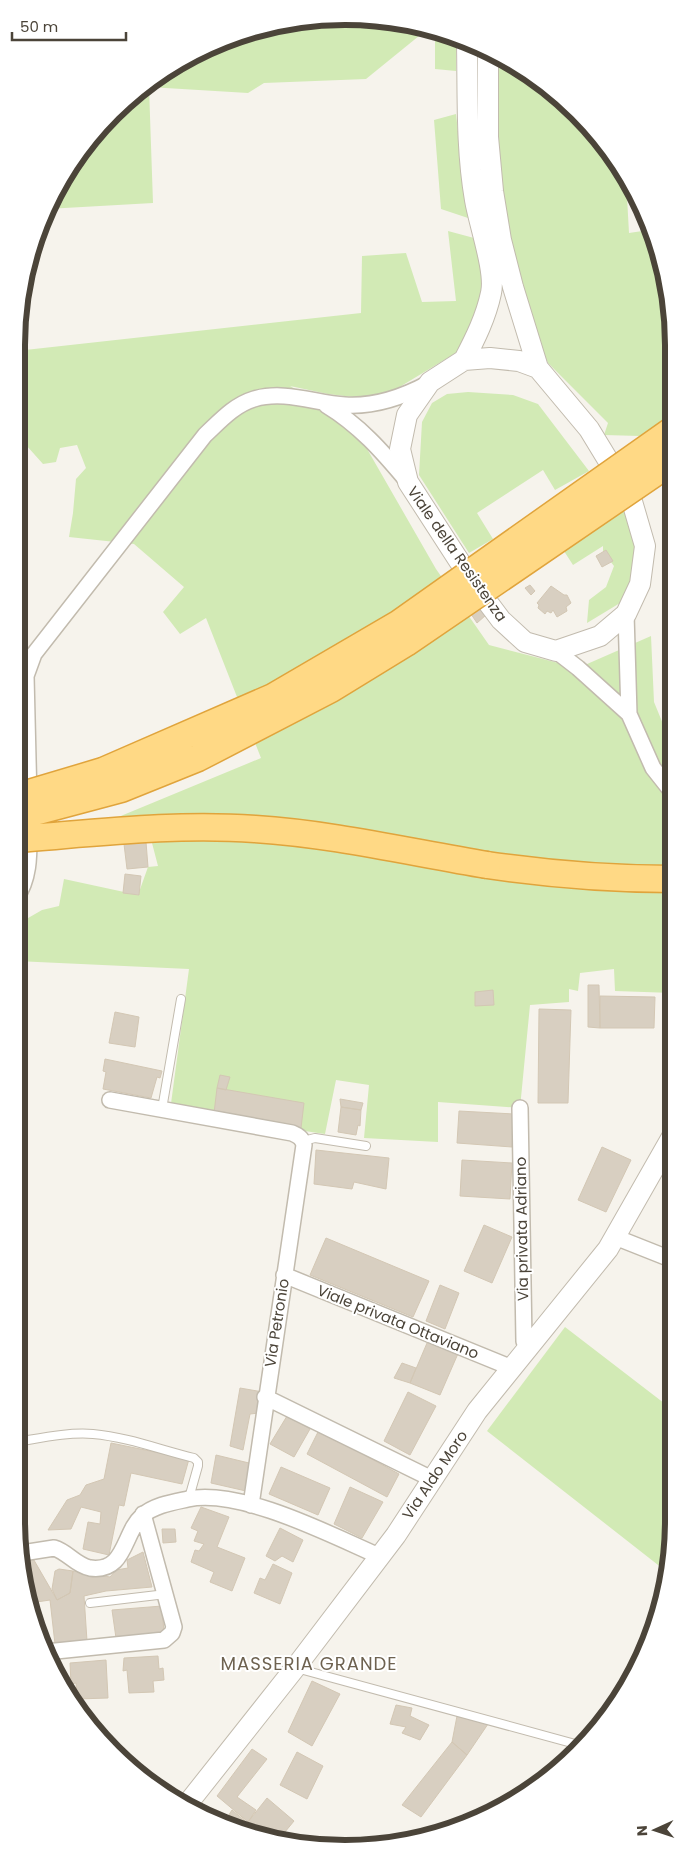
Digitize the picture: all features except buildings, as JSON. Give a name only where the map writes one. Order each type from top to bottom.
[{"type":"highway","points":[[25,793],[104,771],[273,697],[398,624],[665,434]]},
{"type":"highway","points":[[25,815],[121,789],[198,758],[331,689],[406,643],[665,466]]},
{"type":"highway","points":[[25,838],[149,829],[252,828],[319,834],[487,865],[573,876],[665,879]]},
{"type":"street","name":"Viale della Resistenza","points":[[464,360],[480,329],[492,292],[490,267],[475,200],[468,137],[468,49]]},
{"type":"street","points":[[488,59],[488,137],[493,191],[501,240],[538,368],[589,429],[631,498],[645,546],[640,584],[626,614],[600,636],[556,650]]},
{"type":"street","name":"Viale della Resistenza","points":[[538,368],[519,361],[490,358],[464,360],[430,382],[407,415],[400,449],[408,482],[501,620],[525,642],[556,650]]},
{"type":"street","points":[[25,879],[30,862],[26,676],[34,654],[205,435],[234,409],[254,399],[282,395],[344,405],[370,405],[413,392],[430,382]]},
{"type":"street","points":[[318,400],[342,414],[364,432],[408,482]]},
{"type":"street","points":[[626,614],[630,714],[652,768],[665,784]]},
{"type":"street","points":[[556,650],[630,714]]},
{"type":"street","points":[[110,1100],[292,1133],[303,1140]]},
{"type":"street","name":"Via privata Adriano","points":[[520,1108],[524,1341],[527,1349]]},
{"type":"street","name":"Via Petronio","points":[[250,1505],[304,1145],[303,1140]]},
{"type":"street","name":"Via Aldo Moro","points":[[191,1801],[396,1535],[477,1412],[608,1249],[665,1149]]},
{"type":"street","points":[[615,1237],[665,1257]]},
{"type":"street","name":"Viale privata Ottaviano","points":[[284,1275],[512,1368]]},
{"type":"street","points":[[265,1398],[432,1479]]},
{"type":"street","points":[[27,1552],[54,1548],[80,1564],[93,1568],[105,1568],[113,1564],[144,1514],[161,1506],[189,1498],[208,1497],[250,1505],[285,1516],[379,1556]]},
{"type":"street","points":[[53,1651],[169,1638],[174,1627],[144,1514]]},
{"type":"lane","points":[[162,1109],[181,1000]]},
{"type":"lane","points":[[303,1140],[315,1138],[366,1146]]},
{"type":"lane","points":[[25,1441],[92,1434],[111,1436],[194,1458],[198,1462],[198,1466],[189,1498]]},
{"type":"lane","points":[[90,1603],[166,1594]]},
{"type":"lane","points":[[295,1668],[573,1744]]},
{"type":"green space","points":[[345,25],[387,28],[421,34],[366,79],[264,83],[248,93],[155,87],[185,68],[223,49],[283,31]]},
{"type":"green space","points":[[435,38],[456,45],[456,71],[435,69]]},
{"type":"green space","points":[[495,62],[523,79],[556,104],[586,134],[622,185],[627,194],[629,233],[644,231],[654,262],[662,303],[665,345],[665,420],[640,436],[604,435],[608,423],[548,363],[527,314],[504,223],[492,101]]},
{"type":"green space","points":[[149,92],[153,203],[56,209],[68,185],[91,150],[104,134]]},
{"type":"green space","points":[[456,114],[468,218],[441,209],[434,120]]},
{"type":"green space","points":[[448,231],[474,238],[484,286],[474,321],[459,351],[393,391],[361,398],[328,394],[290,386],[351,421],[436,569],[489,645],[578,668],[651,636],[654,702],[665,729],[665,993],[615,991],[614,969],[580,973],[578,991],[569,989],[569,1002],[530,1005],[520,1108],[438,1102],[438,1142],[364,1138],[369,1085],[336,1080],[325,1134],[170,1111],[189,969],[25,961],[25,920],[42,910],[59,906],[64,879],[138,895],[148,867],[158,866],[152,843],[99,825],[261,758],[206,618],[180,634],[163,612],[184,587],[134,544],[69,537],[76,479],[86,468],[77,445],[60,448],[56,462],[43,464],[25,446],[25,350],[361,313],[362,256],[406,253],[422,302],[456,301]]},
{"type":"green space","points":[[468,392],[513,395],[538,404],[589,471],[555,490],[543,470],[477,513],[493,539],[469,553],[419,475],[422,422],[432,403],[447,394]]},
{"type":"green space","points":[[624,503],[636,534],[636,572],[620,603],[587,623],[589,600],[606,587],[614,566],[603,552],[603,546],[573,565],[562,548]]},
{"type":"green space","points":[[565,1327],[665,1404],[665,1520],[661,1567],[487,1431]]},
{"type":"district","name":"MASSERIA GRANDE","points":[[309,1664]]}]
